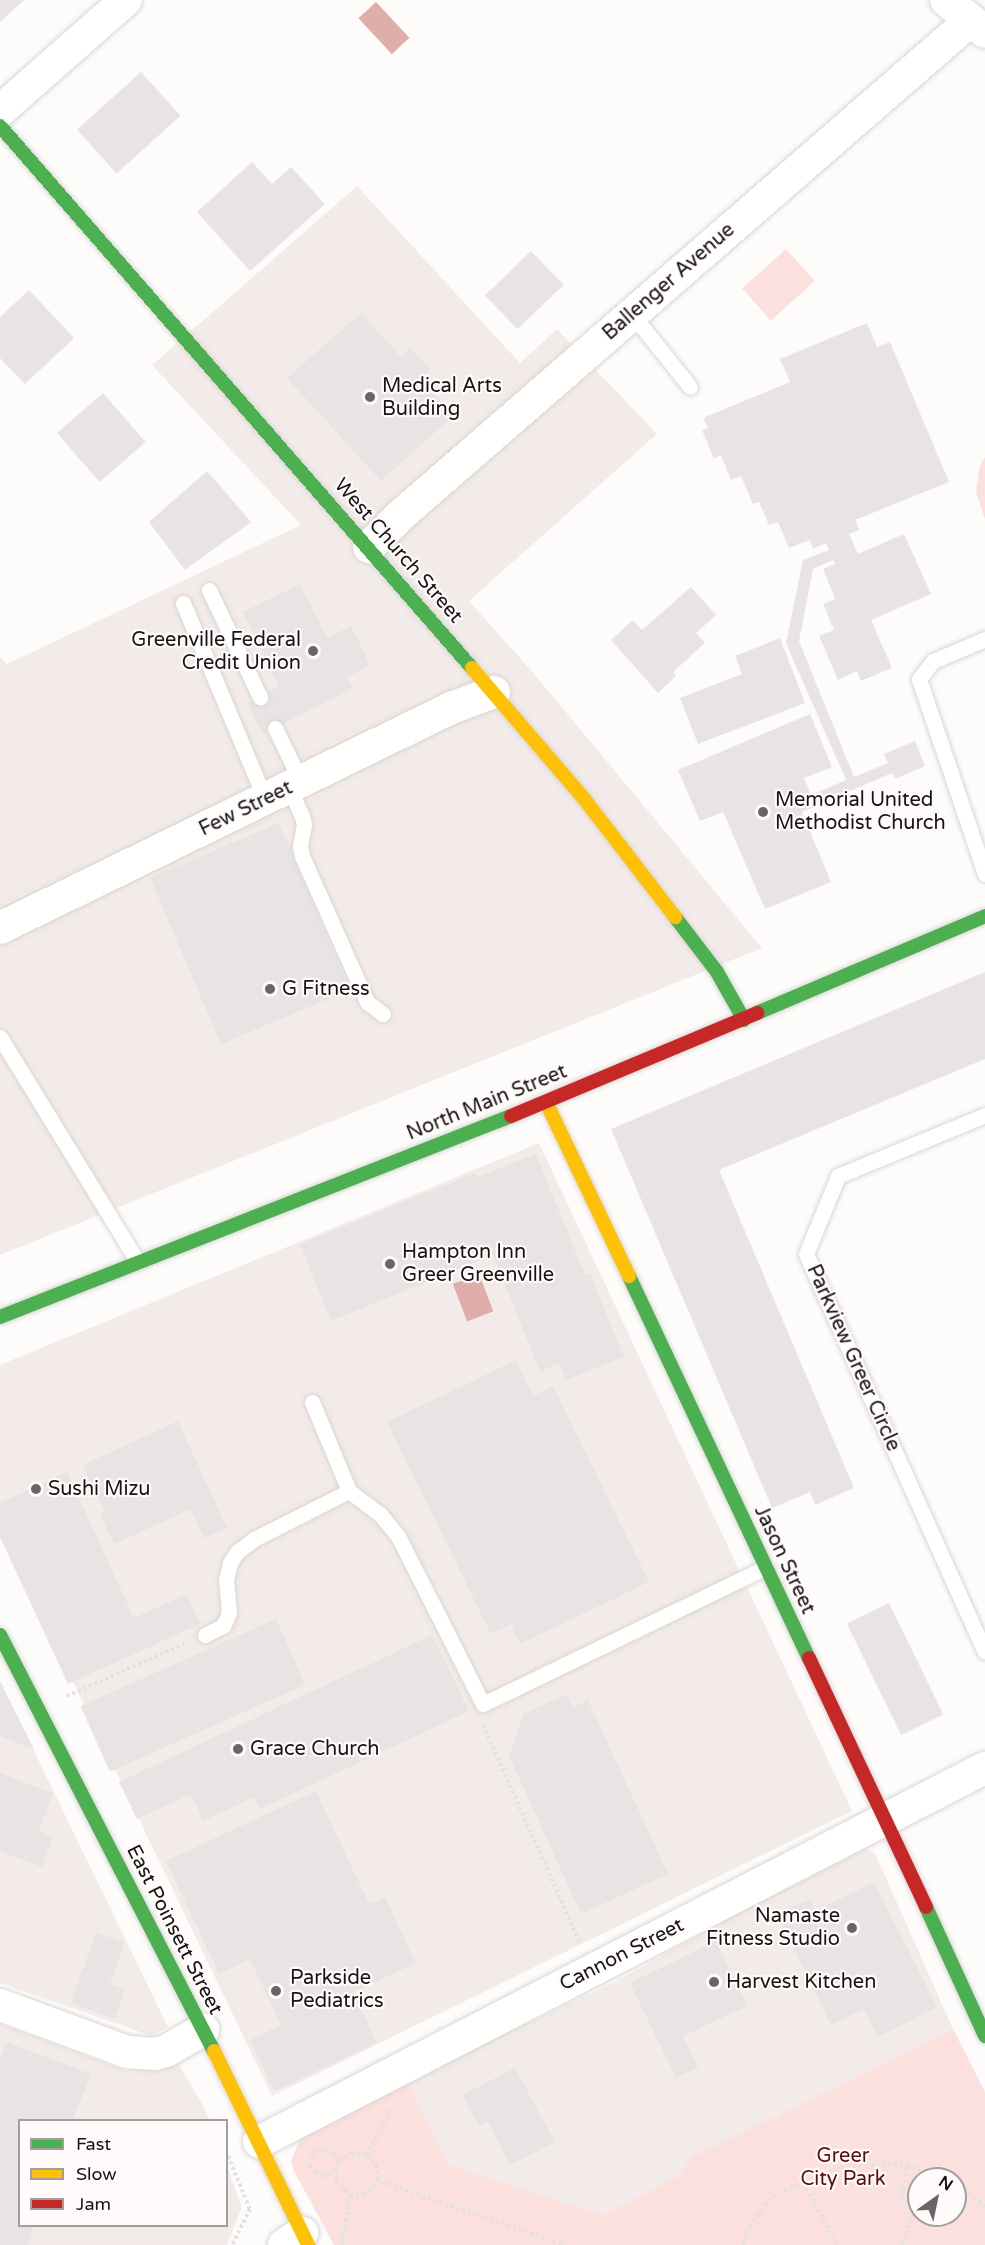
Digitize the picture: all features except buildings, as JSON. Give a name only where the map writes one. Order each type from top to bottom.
[{"type":"street","points":[[0,111],[126,0]]},
{"type":"street","points":[[946,0],[978,26]]},
{"type":"street","name":"Ballenger Avenue","points":[[369,547],[401,515],[632,314],[978,26]]},
{"type":"street","name":"West Church Street","points":[[0,126],[369,547],[585,800],[717,972],[744,1020]]},
{"type":"street","name":"Few Street","points":[[0,928],[451,708],[494,692]]},
{"type":"street","name":"North Main Street","points":[[0,1317],[546,1102],[985,916]]},
{"type":"street","name":"Jason Street","points":[[546,1102],[985,2036]]},
{"type":"street","name":"East Poinsett Street","points":[[0,1635],[259,2142],[298,2241]]},
{"type":"street","name":"Cannon Street","points":[[259,2142],[985,1768]]},
{"type":"street","points":[[0,2006],[127,2052],[154,2054],[166,2051],[203,2030]]},
{"type":"lane","points":[[632,314],[690,387]]},
{"type":"lane","points":[[209,590],[260,697]]},
{"type":"lane","points":[[183,603],[285,790],[302,816],[302,856],[367,1002],[382,1014]]},
{"type":"lane","points":[[985,639],[933,661],[919,679],[985,874]]},
{"type":"lane","points":[[275,728],[285,790]]},
{"type":"lane","points":[[0,1037],[138,1262]]},
{"type":"lane","name":"Parkview Greer Circle","points":[[985,1114],[838,1176],[806,1254],[985,1652]]},
{"type":"lane","points":[[312,1402],[349,1491],[380,1514],[398,1536],[483,1704],[766,1567]]},
{"type":"lane","points":[[205,1635],[223,1626],[229,1613],[226,1580],[230,1563],[237,1552],[254,1539],[349,1491]]},
{"type":"path","points":[[67,1696],[205,1635]]},
{"type":"path","points":[[488,1737],[582,1946]]},
{"type":"path","points":[[367,2155],[398,2098]]},
{"type":"path","points":[[335,2171],[327,2176],[319,2176],[312,2170],[310,2157],[317,2150],[326,2149],[334,2154],[338,2161]]},
{"type":"path","points":[[353,2153],[367,2155],[377,2166],[377,2180],[370,2191],[364,2194],[350,2194],[340,2187],[335,2171],[338,2161],[353,2153]]},
{"type":"path","points":[[228,2158],[250,2209],[232,2245]]},
{"type":"path","points":[[743,2245],[750,2226],[765,2205],[779,2193],[824,2172],[853,2165],[907,2167],[901,2199],[907,2201]]},
{"type":"path","points":[[377,2180],[565,2245]]},
{"type":"path","points":[[804,2183],[837,2245]]},
{"type":"path","points":[[967,2192],[985,2206]]},
{"type":"path","points":[[342,2245],[350,2194]]},
{"type":"path","points":[[902,2245],[909,2227]]},
{"type":"shaded area","points":[[376,2],[409,38],[392,54],[358,18]]},
{"type":"shaded area","points":[[357,186],[520,363],[557,329],[657,434],[469,601],[535,675],[762,948],[0,1255],[0,657],[7,664],[301,525],[152,365]]},
{"type":"shaded area","points":[[539,1143],[852,1811],[272,2096],[0,1530],[0,1365]]},
{"type":"shaded area","points":[[479,1274],[493,1311],[467,1321],[453,1284]]},
{"type":"shaded area","points":[[0,1681],[168,2027],[152,2036],[0,1983]]},
{"type":"shaded area","points":[[857,1846],[875,1853],[953,2029],[690,2158],[679,2176],[602,2215],[449,2165],[406,2080],[615,1982]]},
{"type":"shaded area","points":[[0,2024],[127,2071],[175,2058],[203,2105],[209,2119],[18,2119],[18,2227],[228,2227],[228,2169],[242,2207],[227,2245],[0,2245]]},
{"type":"green space","points":[[786,249],[815,281],[771,320],[742,288]]},
{"type":"green space","points":[[985,457],[985,519],[976,492],[980,465]]},
{"type":"green space","name":"Greer City Park","points":[[953,2029],[985,2092],[985,2245],[334,2245],[294,2171],[291,2161],[300,2139],[406,2080],[449,2165],[602,2215],[679,2176],[690,2158]]},
{"type":"traffic: fast","points":[[0,126],[472,668]]},
{"type":"traffic: fast","points":[[757,1013],[985,916]]},
{"type":"traffic: fast","points":[[675,917],[717,972],[744,1020]]},
{"type":"traffic: fast","points":[[0,1317],[511,1116]]},
{"type":"traffic: fast","points":[[629,1276],[809,1658]]},
{"type":"traffic: fast","points":[[0,1635],[214,2051]]},
{"type":"traffic: fast","points":[[926,1907],[985,2036]]},
{"type":"traffic: slow","points":[[472,668],[585,800],[675,917]]},
{"type":"traffic: slow","points":[[546,1102],[629,1276]]},
{"type":"traffic: slow","points":[[214,2051],[308,2245]]},
{"type":"traffic: jam","points":[[511,1116],[757,1013]]},
{"type":"traffic: jam","points":[[809,1658],[926,1907]]},
{"type":"place","name":"Medical Arts Building","points":[[370,397]]},
{"type":"place","name":"Greenville Federal Credit Union","points":[[313,651]]},
{"type":"place","name":"Memorial United Methodist Church","points":[[763,812]]},
{"type":"place","name":"G Fitness","points":[[270,989]]},
{"type":"place","name":"Hampton Inn Greer Greenville","points":[[390,1264]]},
{"type":"place","name":"Sushi Mizu","points":[[36,1489]]},
{"type":"place","name":"Grace Church","points":[[238,1749]]},
{"type":"place","name":"Namaste Fitness Studio","points":[[852,1928]]},
{"type":"place","name":"Harvest Kitchen","points":[[714,1982]]},
{"type":"place","name":"Parkside Pediatrics","points":[[276,1991]]}]
